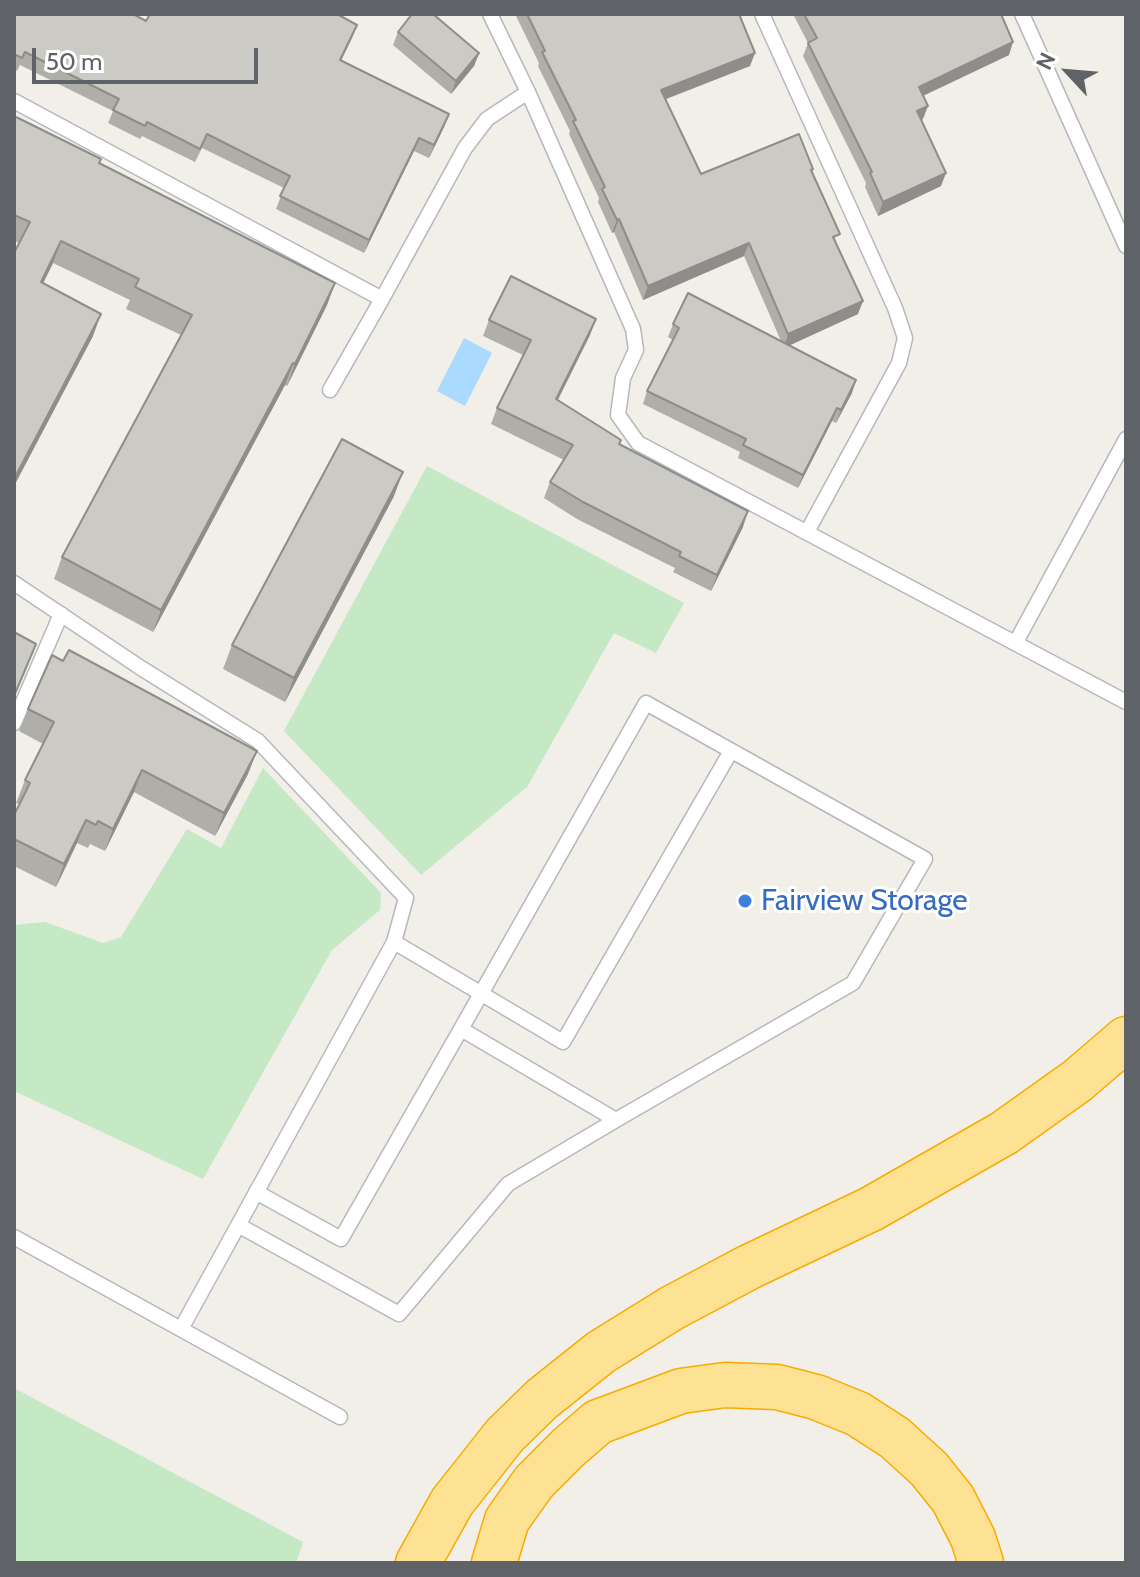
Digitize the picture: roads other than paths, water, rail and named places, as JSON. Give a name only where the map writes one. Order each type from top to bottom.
[{"type":"highway","points":[[418,1563],[452,1502],[505,1435],[542,1399],[601,1352],[672,1308],[871,1209],[992,1141],[1077,1081],[1126,1039]]},
{"type":"highway","points":[[479,1563],[534,1482],[598,1422],[681,1391],[725,1385],[777,1387],[816,1397],[858,1414],[895,1438],[929,1469],[953,1499],[973,1538],[981,1563]]},
{"type":"highway","points":[[494,1563],[507,1520]]},
{"type":"lane","points":[[490,14],[633,329],[636,350],[623,378],[618,415],[638,443],[1126,702]]},
{"type":"lane","points":[[762,14],[895,308],[905,338],[899,363],[807,532]]},
{"type":"lane","points":[[1022,14],[1126,246]]},
{"type":"lane","points":[[330,390],[465,148],[487,119],[528,92]]},
{"type":"lane","points":[[14,101],[382,299]]},
{"type":"lane","points":[[1016,642],[1126,439]]},
{"type":"lane","points":[[14,583],[258,741],[406,898],[394,942],[181,1329]]},
{"type":"lane","points":[[14,723],[61,614]]},
{"type":"lane","points":[[238,1225],[399,1314],[508,1184],[853,983],[925,859],[646,703],[341,1239],[256,1192]]},
{"type":"lane","points":[[394,942],[563,1042],[731,751]]},
{"type":"lane","points":[[461,1029],[616,1120]]},
{"type":"lane","points":[[14,1237],[340,1417]]},
{"type":"water","points":[[464,338],[492,353],[465,406],[437,391]]},
{"type":"place","name":"Fairview Storage","points":[[745,901]]}]
